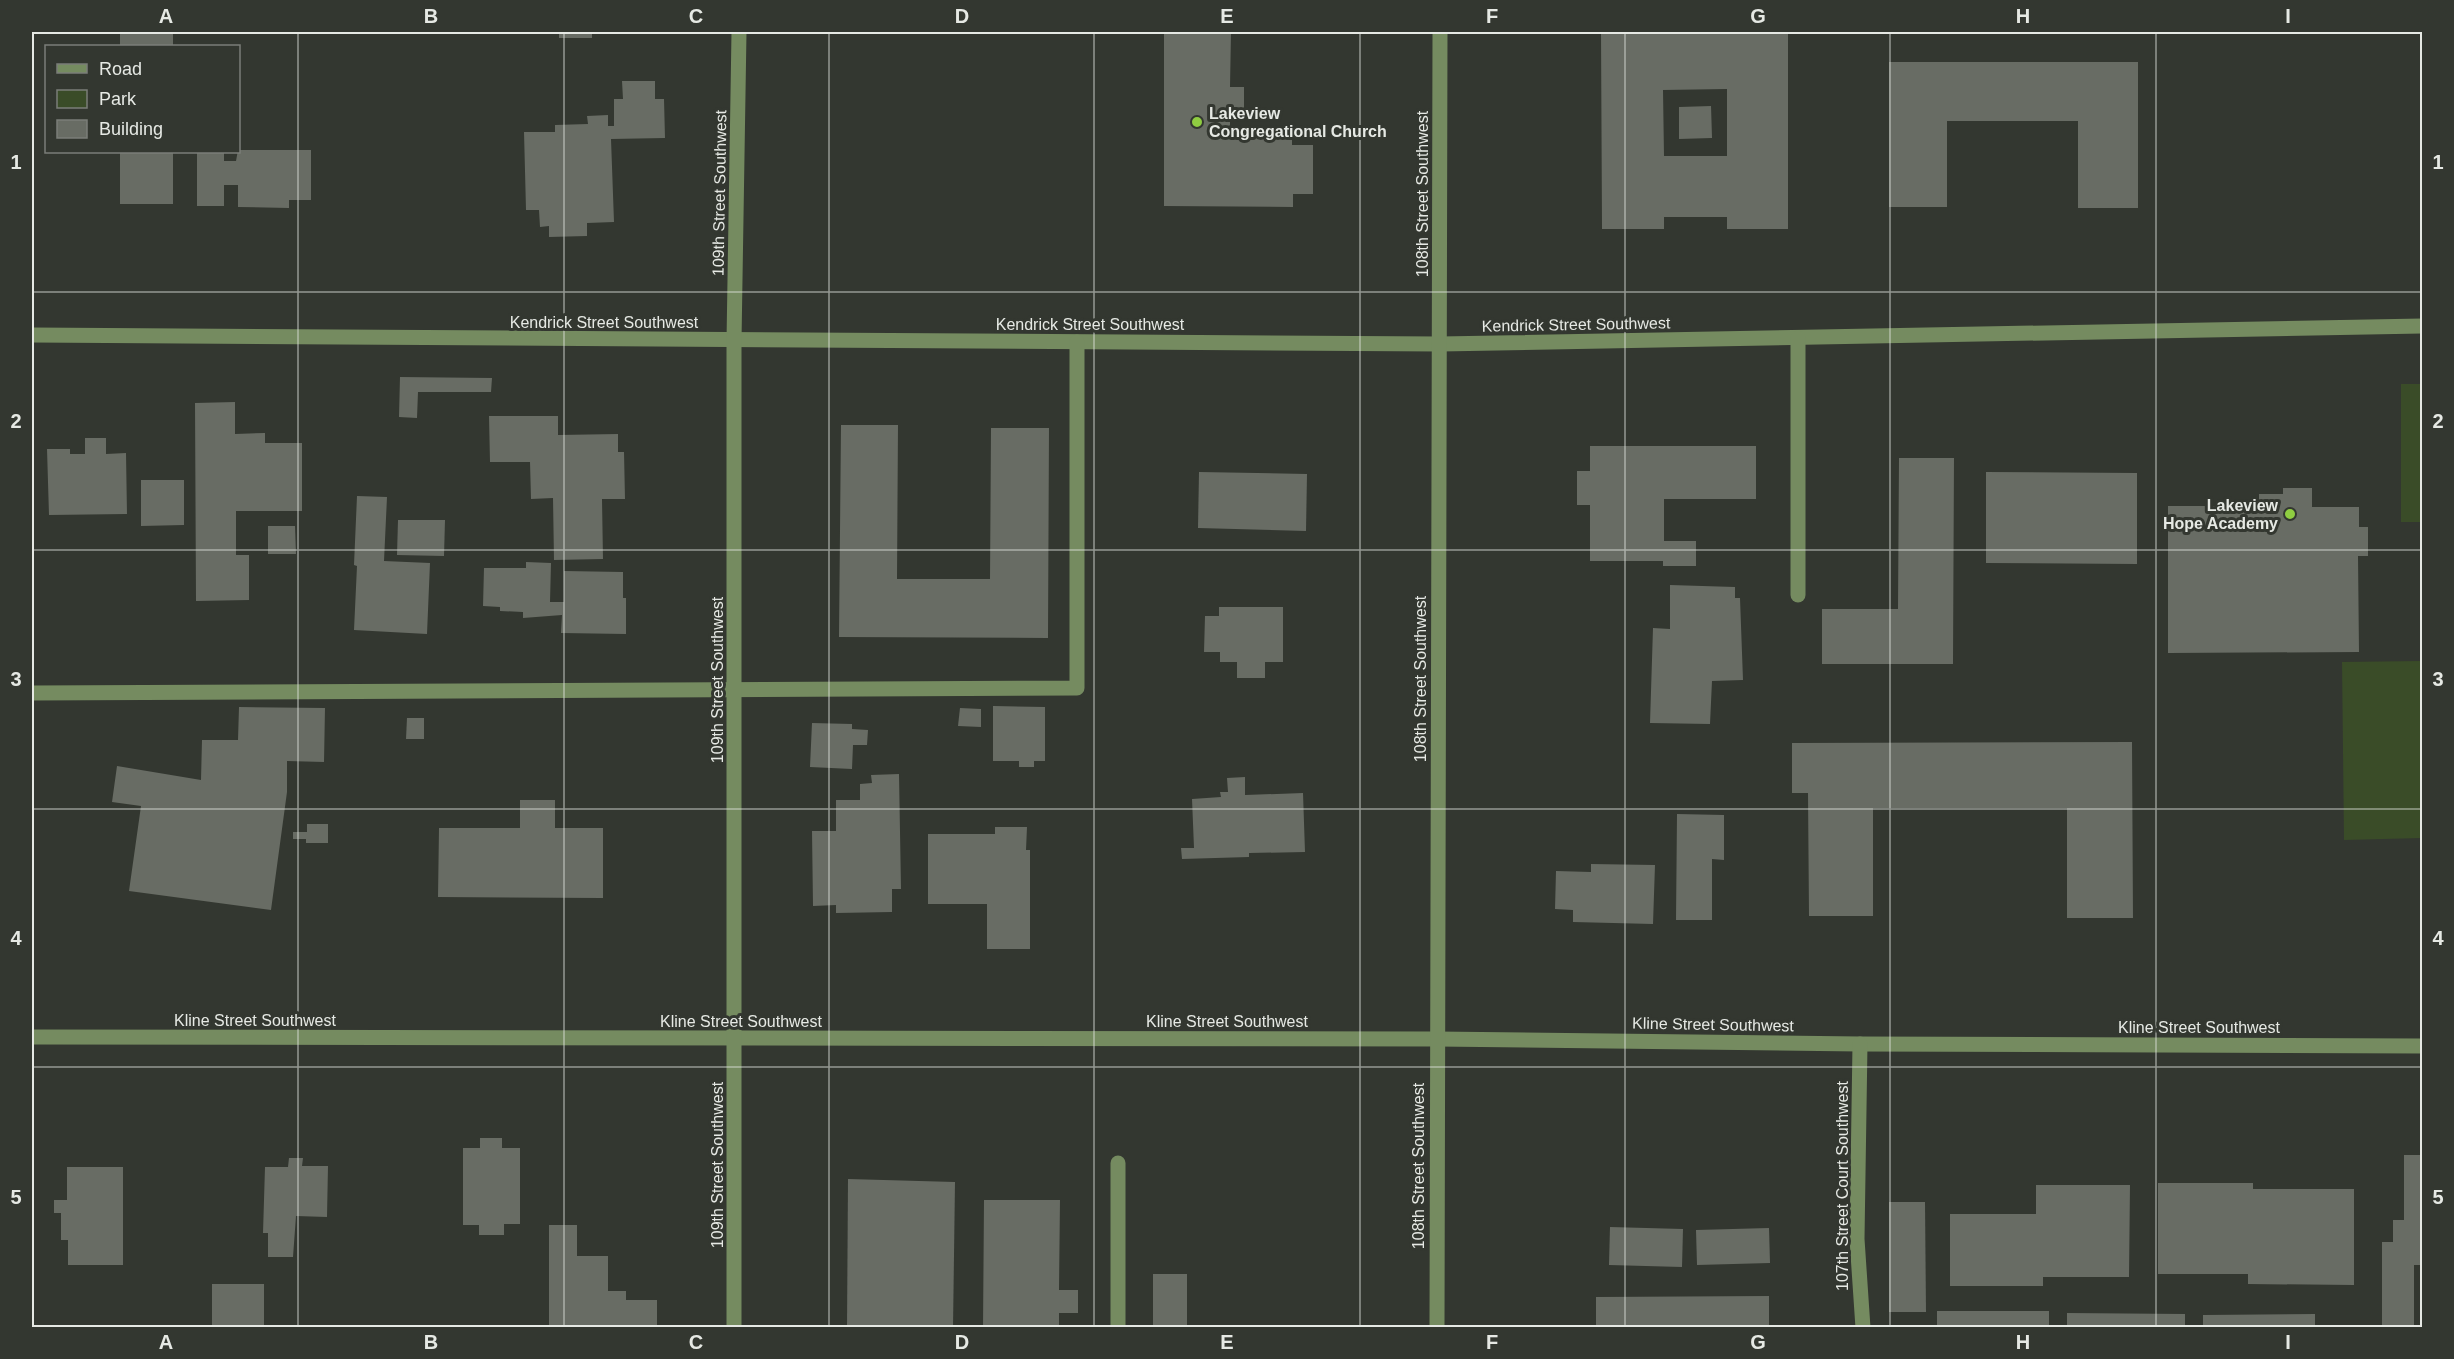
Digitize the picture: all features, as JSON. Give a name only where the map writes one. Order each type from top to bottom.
[{"type":"street","name":"109th Street Southwest","points":[[734,1328],[734,341],[739,32]]},
{"type":"street","name":"108th Street Southwest","points":[[1437,1328],[1440,32]]},
{"type":"street","name":"Kendrick Street Southwest","points":[[32,335],[1440,344],[2149,333],[2422,326]]},
{"type":"street","points":[[1797,595],[1798,338]]},
{"type":"street","points":[[32,693],[1077,688],[1077,342]]},
{"type":"street","name":"Kline Street Southwest","points":[[32,1037],[735,1040],[1436,1039],[1860,1044],[2422,1046]]},
{"type":"street","name":"107th Street Court Southwest","points":[[1860,1044],[1857,1239],[1863,1328]]},
{"type":"street","points":[[1118,1163],[1118,1328]]},
{"type":"green space","points":[[2401,384],[2422,384],[2422,522],[2401,522]]},
{"type":"green space","points":[[2422,661],[2422,838],[2344,840],[2342,662]]},
{"type":"building","points":[[120,32],[173,32],[173,45],[120,45]]},
{"type":"building","points":[[559,32],[592,32],[592,38],[559,38]]},
{"type":"building","name":"Lakeview Congregational Church","points":[[1164,32],[1231,32],[1230,87],[1244,87],[1244,113],[1230,113],[1230,130],[1292,131],[1292,145],[1313,145],[1313,194],[1293,194],[1293,207],[1164,206]]},
{"type":"building","points":[[1601,32],[1788,32],[1788,229],[1727,229],[1727,217],[1664,217],[1664,229],[1602,229]],"holes":[[[1727,89],[1727,156],[1664,156],[1663,90]]]},
{"type":"building","points":[[1889,62],[2138,62],[2138,208],[2078,208],[2078,121],[1947,121],[1947,207],[1889,207]]},
{"type":"building","points":[[622,81],[655,81],[655,99],[664,99],[665,138],[611,139],[614,222],[587,223],[587,236],[549,237],[549,226],[540,227],[539,210],[526,210],[524,132],[555,132],[555,125],[588,124],[587,116],[608,115],[608,126],[614,126],[614,99],[623,99]]},
{"type":"building","points":[[1711,106],[1712,138],[1679,139],[1679,107]]},
{"type":"building","points":[[240,150],[311,150],[311,200],[289,200],[289,208],[238,207],[238,185],[224,185],[224,206],[197,206],[197,153],[224,153],[224,161],[236,161]]},
{"type":"building","points":[[120,153],[173,153],[173,204],[120,204]]},
{"type":"building","points":[[400,377],[492,378],[491,392],[418,392],[417,418],[399,417]]},
{"type":"building","points":[[235,402],[235,434],[265,433],[265,443],[302,443],[302,511],[236,511],[236,555],[249,555],[249,600],[196,601],[195,403]]},
{"type":"building","points":[[489,416],[558,416],[558,435],[618,434],[618,452],[624,452],[625,499],[602,499],[603,559],[554,560],[553,498],[531,499],[530,462],[490,462]]},
{"type":"building","points":[[841,425],[898,425],[897,579],[990,579],[991,428],[1049,428],[1048,638],[839,637]]},
{"type":"building","points":[[85,438],[106,438],[106,454],[126,453],[127,514],[49,515],[47,449],[70,449],[70,454],[85,454]]},
{"type":"building","points":[[1590,446],[1756,446],[1756,499],[1664,499],[1664,541],[1696,541],[1696,566],[1663,566],[1663,561],[1590,561],[1590,505],[1577,505],[1577,471],[1590,471]]},
{"type":"building","points":[[1899,458],[1954,458],[1953,664],[1822,664],[1822,609],[1898,609]]},
{"type":"building","points":[[1199,472],[1307,474],[1306,531],[1198,528]]},
{"type":"building","points":[[1986,472],[2137,473],[2137,564],[1986,563]]},
{"type":"building","points":[[141,480],[184,480],[184,525],[141,526]]},
{"type":"building","points":[[2283,488],[2312,488],[2312,507],[2359,507],[2359,527],[2368,527],[2368,556],[2358,556],[2359,652],[2168,653],[2168,506],[2259,506],[2259,494],[2283,494]]},
{"type":"building","points":[[357,496],[387,497],[384,561],[430,563],[427,634],[354,630]]},
{"type":"building","points":[[398,520],[445,520],[444,556],[397,555]]},
{"type":"building","points":[[268,526],[295,526],[296,554],[268,554]]},
{"type":"building","points":[[526,562],[551,563],[550,602],[564,602],[564,571],[623,572],[626,634],[561,633],[562,615],[523,618],[523,612],[500,611],[500,607],[483,606],[484,568],[526,568]]},
{"type":"building","points":[[1670,585],[1735,587],[1735,598],[1740,598],[1743,680],[1712,681],[1710,724],[1650,723],[1653,628],[1670,629]]},
{"type":"building","points":[[1219,607],[1283,607],[1283,662],[1265,662],[1265,678],[1237,678],[1237,662],[1220,662],[1220,652],[1204,652],[1205,616],[1219,616]]},
{"type":"building","points":[[993,706],[1045,707],[1045,761],[1034,761],[1034,767],[1019,767],[1019,761],[993,761]]},
{"type":"building","points":[[239,707],[325,708],[324,762],[287,761],[287,792],[271,910],[129,891],[141,806],[112,802],[117,766],[201,780],[202,740],[238,740]]},
{"type":"building","points":[[960,708],[981,709],[981,727],[958,726]]},
{"type":"building","points":[[407,718],[424,718],[424,739],[406,739]]},
{"type":"building","points":[[812,723],[852,724],[852,729],[868,730],[867,745],[853,745],[852,769],[810,767]]},
{"type":"building","points":[[2132,742],[2133,918],[2067,918],[2067,808],[1873,808],[1873,916],[1809,916],[1808,793],[1792,793],[1792,743]]},
{"type":"building","points":[[899,774],[901,889],[892,889],[892,912],[836,913],[836,905],[813,906],[812,831],[836,831],[836,800],[860,800],[860,784],[872,783],[871,775]]},
{"type":"building","points":[[1245,777],[1245,795],[1303,793],[1305,852],[1249,853],[1249,857],[1182,859],[1181,848],[1194,848],[1192,799],[1221,797],[1220,792],[1228,792],[1227,778]]},
{"type":"building","points":[[520,800],[555,800],[555,828],[603,828],[603,898],[438,897],[439,828],[520,828]]},
{"type":"building","points":[[1677,814],[1724,815],[1724,860],[1712,859],[1712,920],[1676,920]]},
{"type":"building","points":[[307,824],[328,824],[328,843],[306,843],[306,839],[293,839],[293,832],[307,832]]},
{"type":"building","points":[[995,827],[1027,827],[1026,850],[1030,850],[1030,949],[987,949],[987,904],[928,904],[928,834],[995,834]]},
{"type":"building","points":[[1591,864],[1655,865],[1653,924],[1573,922],[1573,910],[1555,909],[1556,871],[1591,872]]},
{"type":"building","points":[[480,1138],[502,1138],[502,1148],[520,1148],[520,1224],[504,1224],[504,1235],[479,1235],[479,1225],[463,1225],[463,1148],[480,1148]]},
{"type":"building","points":[[2404,1155],[2422,1155],[2422,1265],[2414,1265],[2414,1328],[2382,1328],[2382,1242],[2393,1242],[2393,1220],[2404,1220]]},
{"type":"building","points":[[289,1158],[303,1158],[302,1166],[328,1166],[327,1217],[296,1216],[293,1257],[268,1257],[268,1233],[263,1233],[265,1167],[288,1167]]},
{"type":"building","points":[[67,1167],[123,1167],[123,1265],[68,1265],[68,1240],[61,1240],[61,1213],[54,1213],[54,1200],[67,1200]]},
{"type":"building","points":[[848,1179],[955,1182],[953,1328],[847,1328]]},
{"type":"building","points":[[2158,1183],[2253,1183],[2253,1189],[2354,1189],[2354,1285],[2248,1284],[2248,1274],[2158,1274]]},
{"type":"building","points":[[2036,1185],[2130,1185],[2129,1277],[2043,1277],[2043,1286],[1950,1286],[1950,1214],[2036,1214]]},
{"type":"building","points":[[984,1200],[1060,1200],[1059,1290],[1078,1290],[1078,1313],[1059,1313],[1059,1328],[983,1328]]},
{"type":"building","points":[[1889,1202],[1925,1202],[1926,1312],[1889,1312]]},
{"type":"building","points":[[549,1225],[577,1225],[577,1256],[608,1256],[608,1291],[626,1291],[626,1300],[657,1300],[657,1328],[549,1328]]},
{"type":"building","points":[[1610,1227],[1683,1229],[1682,1267],[1609,1265]]},
{"type":"building","points":[[1769,1228],[1770,1263],[1697,1265],[1696,1230]]},
{"type":"building","points":[[1153,1274],[1187,1274],[1187,1328],[1153,1328]]},
{"type":"building","points":[[212,1284],[264,1284],[264,1328],[212,1328]]},
{"type":"building","points":[[1769,1296],[1769,1328],[1596,1328],[1596,1297]]},
{"type":"building","points":[[1937,1311],[2049,1311],[2049,1328],[1937,1328]]},
{"type":"building","points":[[2067,1313],[2185,1314],[2185,1328],[2067,1328]]},
{"type":"building","points":[[2315,1314],[2315,1328],[2203,1328],[2203,1315]]},
{"type":"place","name":"Lakeview Congregational Church","points":[[1197,122]]},
{"type":"place","name":"Lakeview Hope Academy","points":[[2290,514]]}]
